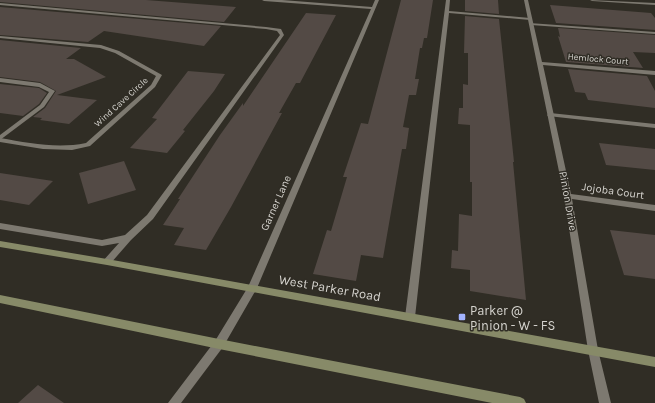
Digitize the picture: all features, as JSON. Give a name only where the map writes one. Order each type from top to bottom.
[{"type":"main road","name":"West Parker Road","points":[[0,244],[252,288],[655,362]]},
{"type":"main road","points":[[0,299],[218,344],[520,403]]},
{"type":"street","points":[[264,0],[373,8]]},
{"type":"street","name":"Garner Lane","points":[[174,403],[218,344],[252,288],[377,0]]},
{"type":"street","points":[[410,317],[448,0]]},
{"type":"street","name":"Pinion Drive","points":[[526,0],[568,196],[593,350],[605,403]]},
{"type":"street","points":[[592,0],[655,4]]},
{"type":"street","points":[[0,4],[266,28],[279,30],[282,35],[209,133],[202,146],[150,217],[128,238],[107,262]]},
{"type":"street","points":[[447,12],[655,33]]},
{"type":"street","name":"Wind Cave Circle","points":[[0,37],[101,46],[117,52],[159,75],[153,86],[88,145],[72,148],[42,147],[0,139]]},
{"type":"street","name":"Hemlock Court","points":[[539,63],[655,73]]},
{"type":"street","points":[[0,80],[40,85],[52,92],[42,106],[0,139]]},
{"type":"street","points":[[550,115],[655,126]]},
{"type":"street","name":"Jojoba Court","points":[[568,196],[655,208]]},
{"type":"street","points":[[0,226],[102,243],[128,238]]},
{"type":"building","points":[[0,0],[146,0],[236,7],[224,22],[0,2]]},
{"type":"building","points":[[401,0],[433,0],[427,38],[424,38],[422,48],[420,48],[415,79],[419,79],[416,95],[409,95],[403,127],[409,128],[406,149],[402,149],[383,258],[361,255],[356,281],[313,274],[327,230],[331,231],[347,177],[343,177],[361,123],[368,124]]},
{"type":"building","points":[[465,0],[498,0],[499,14],[465,11]]},
{"type":"building","points":[[550,5],[651,13],[655,18],[655,30],[556,23]]},
{"type":"building","points":[[0,7],[221,26],[204,46],[104,31],[88,42],[0,35]]},
{"type":"building","points":[[306,13],[336,15],[300,83],[296,83],[279,113],[282,113],[231,207],[206,250],[174,245],[184,228],[163,225],[180,199],[178,199],[220,135],[243,103],[243,106]]},
{"type":"building","points":[[465,16],[499,19],[514,162],[526,300],[470,291],[470,270],[451,268],[452,250],[458,251],[459,214],[472,216],[472,182],[470,182],[470,125],[458,124],[459,108],[463,108],[463,84],[468,85],[468,53],[464,53]]},
{"type":"building","points":[[558,28],[655,35],[655,53],[633,52],[643,68],[566,62],[558,36],[560,37]]},
{"type":"building","points":[[0,40],[81,48],[66,59],[74,59],[106,77],[57,95],[97,100],[69,124],[40,120],[42,118],[33,117],[45,108],[56,91],[40,82],[0,77]]},
{"type":"building","points":[[568,69],[647,76],[655,91],[655,108],[588,100],[585,93],[575,92]]},
{"type":"building","points":[[188,71],[225,74],[214,91],[183,130],[185,131],[167,153],[130,148],[157,119],[152,118]]},
{"type":"building","points":[[0,84],[39,88],[47,93],[39,104],[23,116],[0,113]]},
{"type":"building","points":[[599,143],[655,149],[655,170],[606,165]]},
{"type":"building","points":[[124,161],[136,190],[88,204],[79,173]]},
{"type":"building","points":[[0,173],[53,181],[29,205],[0,200]]},
{"type":"building","points":[[610,230],[655,235],[655,279],[624,275]]},
{"type":"building","points":[[38,385],[64,403],[18,403]]},
{"type":"place","name":"Parker @ Pinion - W - FS","points":[[462,317]]}]
